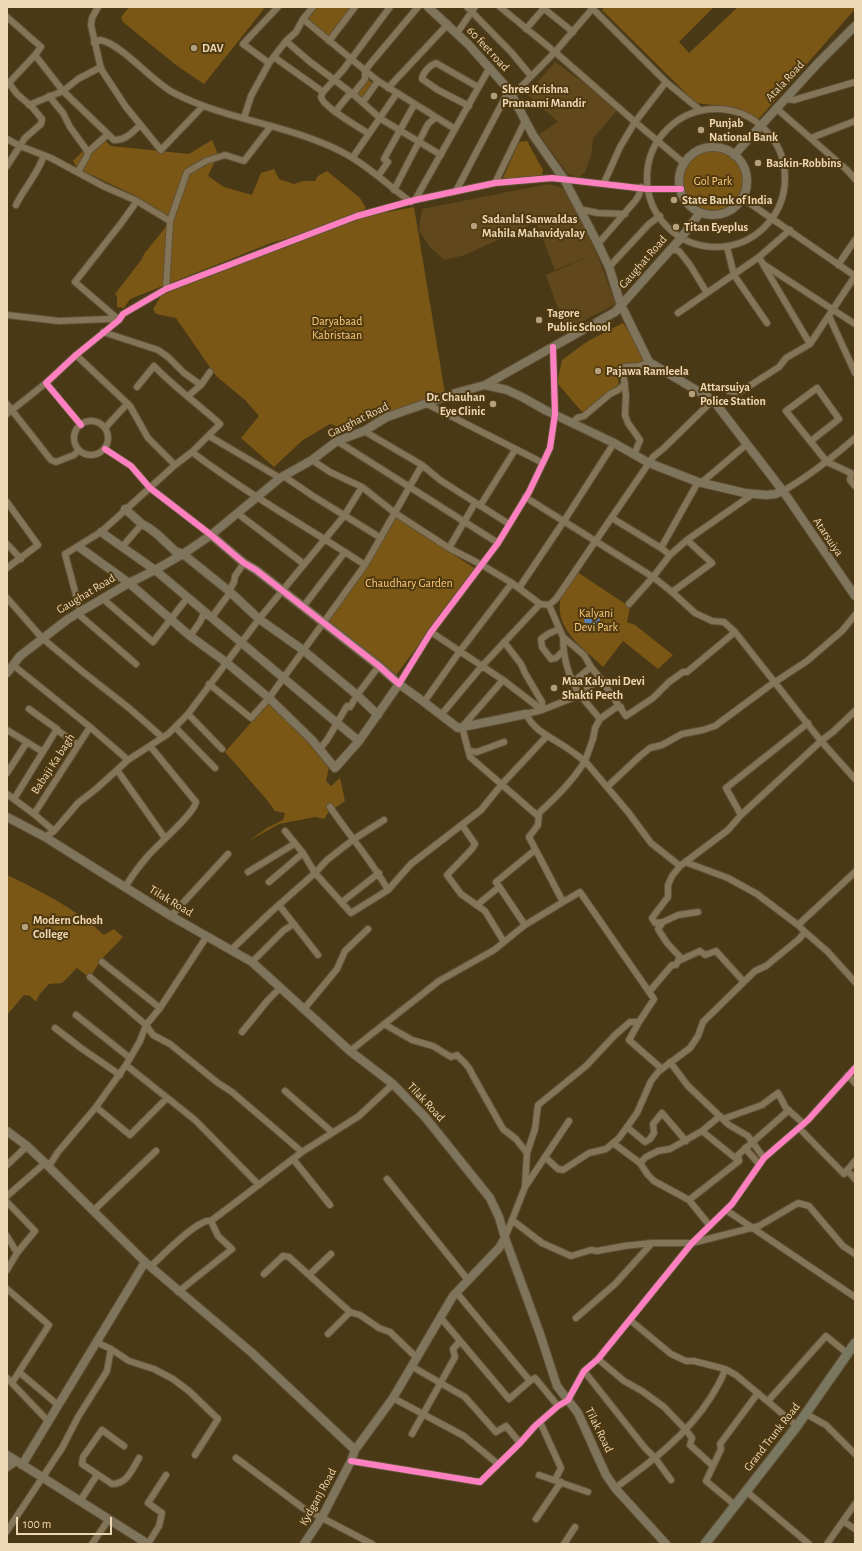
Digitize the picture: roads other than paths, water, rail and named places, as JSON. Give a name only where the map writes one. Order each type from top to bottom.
[{"type":"main road","name":"Grand Trunk Road","points":[[705,1544],[806,1414],[855,1343]]},
{"type":"street","points":[[269,63],[243,44],[278,7]]},
{"type":"street","points":[[244,118],[252,96],[269,63],[286,41],[296,32],[313,7]]},
{"type":"street","points":[[329,41],[355,7]]},
{"type":"street","points":[[369,134],[335,112],[322,100],[321,97],[323,92],[343,70],[350,58],[390,7]]},
{"type":"street","points":[[335,112],[348,96],[353,94],[364,79],[365,71],[379,52],[418,7]]},
{"type":"street","points":[[500,7],[555,52],[685,164]]},
{"type":"street","points":[[94,8],[91,25],[94,43],[101,67],[119,97],[161,150],[203,106]]},
{"type":"street","name":"60 feet road","points":[[430,8],[448,24],[490,67],[511,93],[533,135],[564,179],[598,244],[609,267],[621,305],[649,362]]},
{"type":"street","points":[[457,33],[471,8],[531,76]]},
{"type":"street","points":[[526,29],[544,8],[573,32]]},
{"type":"street","points":[[456,191],[511,93],[555,52],[595,8],[666,82],[700,110]]},
{"type":"street","points":[[7,17],[41,47],[36,55],[8,84],[42,119],[42,124],[25,138],[20,146],[10,156],[7,166]]},
{"type":"street","points":[[304,19],[378,82],[454,129]]},
{"type":"street","points":[[388,88],[448,24]]},
{"type":"street","name":"Atala Road","points":[[734,155],[819,62],[855,26]]},
{"type":"street","points":[[94,43],[100,40],[112,44],[163,86],[172,92],[203,106],[321,142],[354,157],[394,190],[413,201]]},
{"type":"street","points":[[286,41],[309,61],[353,94],[380,119],[418,141],[418,143],[441,155]]},
{"type":"street","points":[[36,55],[63,91],[107,135],[114,140],[126,138],[140,125]]},
{"type":"street","points":[[274,57],[323,92]]},
{"type":"street","points":[[469,106],[438,90],[422,79],[422,76],[428,68],[436,63],[478,88]]},
{"type":"street","points":[[29,104],[63,91],[78,79],[101,67]]},
{"type":"street","points":[[413,201],[441,155],[454,129],[469,106],[490,67]]},
{"type":"street","points":[[362,102],[378,82]]},
{"type":"street","points":[[604,183],[620,146],[635,122],[666,82]]},
{"type":"street","points":[[785,99],[794,100],[855,82]]},
{"type":"street","points":[[354,157],[397,94]]},
{"type":"street","points":[[49,96],[63,113],[70,127],[88,152]]},
{"type":"street","points":[[378,176],[388,162],[384,159],[414,105]]},
{"type":"street","points":[[598,244],[625,214],[644,188],[649,157],[657,141],[667,128],[688,114],[700,110],[719,108],[732,110],[745,115],[761,125],[770,134],[782,157],[785,170],[785,183],[777,210],[772,219],[752,238],[727,247],[703,247],[680,239],[664,226],[644,188]]},
{"type":"street","points":[[776,108],[855,178]]},
{"type":"street","points":[[394,190],[428,124],[435,118]]},
{"type":"street","points":[[811,138],[855,120]]},
{"type":"street","points":[[495,183],[525,121]]},
{"type":"street","points":[[166,289],[170,221],[187,172],[206,161],[225,155],[244,161],[271,126]]},
{"type":"street","points":[[78,172],[88,152],[107,135]]},
{"type":"street","points":[[7,139],[20,146],[44,155],[103,186],[137,201],[170,221]]},
{"type":"street","points":[[708,148],[721,149],[734,155],[742,165],[747,178],[742,198],[726,213],[717,215],[700,213],[689,205],[684,199],[681,190],[680,178],[685,164],[691,156],[698,151],[708,148]]},
{"type":"street","points":[[16,205],[40,165],[44,155]]},
{"type":"street","points":[[10,412],[46,383],[102,332],[119,320],[123,314],[166,289],[357,216],[413,201],[495,183],[552,178],[644,188],[681,190]]},
{"type":"street","points":[[729,391],[740,392],[779,367],[786,358],[810,344],[855,276],[742,198]]},
{"type":"street","points":[[119,320],[75,282],[137,201]]},
{"type":"street","points":[[579,209],[609,214],[618,212],[625,214]]},
{"type":"street","name":"Gaughat Road","points":[[7,673],[20,656],[78,612],[183,554],[210,535],[283,478],[312,460],[337,440],[364,431],[388,417],[485,385],[615,312],[680,239],[700,213]]},
{"type":"street","points":[[609,267],[649,224],[660,216]]},
{"type":"street","points":[[678,313],[734,275],[790,230]]},
{"type":"street","points":[[838,265],[855,240]]},
{"type":"street","points":[[727,247],[734,275],[767,323]]},
{"type":"street","points":[[670,249],[679,252],[687,260],[707,294]]},
{"type":"street","points":[[758,257],[810,344]]},
{"type":"street","points":[[763,264],[855,324]]},
{"type":"street","points":[[7,315],[60,322],[108,319],[119,320]]},
{"type":"street","points":[[829,316],[855,373]]},
{"type":"street","points":[[102,332],[158,350],[168,357],[184,373],[201,384]]},
{"type":"street","points":[[78,547],[129,583],[190,636],[227,663],[269,698],[312,740],[335,768],[359,741],[378,715],[431,632],[498,543],[529,492],[550,448],[554,414],[553,347]]},
{"type":"street","points":[[76,355],[130,406],[148,438],[175,465]]},
{"type":"street","points":[[312,460],[330,472],[362,487],[395,513],[449,548],[512,583],[540,604],[549,605],[556,599],[653,457],[669,444],[713,400],[649,362],[639,366],[626,367],[623,370],[626,396],[625,415],[628,423],[640,440],[634,455]]},
{"type":"street","points":[[136,664],[78,612],[65,554],[101,532],[175,465],[192,452],[220,424],[172,384],[154,366],[137,386]]},
{"type":"street","points":[[188,396],[201,384],[210,372]]},
{"type":"street","points":[[46,383],[81,424]]},
{"type":"street","points":[[573,423],[577,418],[584,416],[610,394],[625,384]]},
{"type":"street","points":[[485,385],[507,390],[614,443],[649,463],[699,483],[753,494],[775,494],[783,491],[827,462],[855,438]]},
{"type":"street","points":[[811,441],[839,419],[817,388],[786,411],[827,462],[853,472],[850,480],[855,486]]},
{"type":"street","name":"Atarsuiya","points":[[713,400],[783,491],[855,596]]},
{"type":"street","points":[[7,404],[10,412],[51,460],[56,462],[74,455],[79,450]]},
{"type":"street","points":[[105,428],[128,404]]},
{"type":"street","points":[[427,404],[543,463]]},
{"type":"street","points":[[91,421],[97,422],[105,428],[109,439],[105,449],[100,453],[89,456],[79,450],[74,440],[77,429],[81,424],[91,421]]},
{"type":"street","points":[[364,431],[422,465],[440,480],[509,524]]},
{"type":"street","points":[[209,436],[283,478],[381,538]]},
{"type":"street","points":[[337,440],[498,543]]},
{"type":"street","points":[[519,588],[614,443]]},
{"type":"street","points":[[661,548],[699,483],[747,444]]},
{"type":"street","points":[[105,449],[131,466],[150,488],[244,563],[256,570],[303,606],[379,666],[399,684],[458,728],[542,710],[580,696],[600,678]]},
{"type":"street","points":[[449,548],[464,522],[515,450]]},
{"type":"street","points":[[192,452],[223,476],[256,498],[325,538],[365,565]]},
{"type":"street","points":[[209,684],[251,718],[269,698],[365,565],[422,465]]},
{"type":"street","points":[[45,837],[54,831],[78,803],[128,760],[162,737],[188,714],[258,619],[344,516],[362,487]]},
{"type":"street","points":[[629,604],[670,555],[687,540],[753,494]]},
{"type":"street","points":[[525,497],[653,577],[695,613],[712,621],[724,622],[735,632],[821,741],[855,779]]},
{"type":"street","points":[[7,502],[38,545],[21,559],[7,567]]},
{"type":"street","points":[[125,509],[175,551],[183,554],[228,591],[258,619],[303,650],[357,695],[378,715]]},
{"type":"street","points":[[237,513],[304,564]]},
{"type":"street","points":[[612,518],[670,555]]},
{"type":"street","points":[[122,548],[142,524]]},
{"type":"street","points":[[101,532],[155,570],[359,741]]},
{"type":"street","points":[[672,592],[712,563],[687,540]]},
{"type":"street","points":[[7,544],[21,559]]},
{"type":"street","points":[[303,606],[345,552]]},
{"type":"street","points":[[212,617],[225,600],[228,591],[234,582],[235,576],[244,563]]},
{"type":"street","points":[[424,702],[460,651],[512,583]]},
{"type":"street","points":[[102,598],[153,642],[188,597]]},
{"type":"street","points":[[7,598],[42,638],[129,708],[162,737]]},
{"type":"street","points":[[441,715],[482,666],[540,604]]},
{"type":"street","points":[[549,605],[563,637],[584,656],[626,716],[653,698],[669,682],[683,672],[687,672],[735,632]]},
{"type":"street","points":[[190,636],[203,615],[212,617]]},
{"type":"street","points":[[606,787],[650,748],[682,734],[715,726],[775,682],[807,661],[842,631],[855,615]]},
{"type":"street","points":[[559,629],[548,634],[541,640],[542,647],[551,659],[556,658],[563,651]]},
{"type":"street","points":[[431,632],[503,680],[542,710]]},
{"type":"street","points":[[563,637],[563,651],[572,683],[580,696],[600,719]]},
{"type":"street","points":[[504,642],[521,664],[542,702],[542,710]]},
{"type":"street","points":[[13,665],[90,727],[128,760]]},
{"type":"street","points":[[319,750],[327,740],[347,706],[350,707],[357,695],[379,666]]},
{"type":"street","points":[[572,683],[591,668]]},
{"type":"street","points":[[462,727],[503,680]]},
{"type":"street","points":[[563,902],[529,837],[538,825],[539,813],[576,775],[584,761],[593,739],[595,728],[600,719],[615,708],[621,707]]},
{"type":"street","points":[[29,709],[78,745]]},
{"type":"street","points":[[698,912],[678,915],[663,922],[654,923],[652,918],[668,897],[668,885],[672,876],[683,864],[728,830],[741,815],[855,711]]},
{"type":"street","points":[[188,714],[222,749]]},
{"type":"street","points":[[526,714],[532,724],[546,737],[567,748],[584,761],[651,843],[683,864],[728,878],[757,894],[798,925],[827,950],[855,982]]},
{"type":"street","points":[[741,815],[726,788],[808,723]]},
{"type":"street","points":[[176,726],[215,768]]},
{"type":"street","name":"Babaji Ka bagh","points":[[34,814],[90,727]]},
{"type":"street","points":[[462,727],[470,757],[538,816]]},
{"type":"street","points":[[7,730],[43,752]]},
{"type":"street","points":[[14,799],[57,730]]},
{"type":"street","points":[[285,831],[294,844],[303,853],[315,873],[351,913],[388,890],[411,864],[481,810],[502,784],[546,737]]},
{"type":"street","points":[[7,772],[27,742]]},
{"type":"street","points":[[469,751],[477,752],[504,742]]},
{"type":"street","points":[[125,886],[139,866],[195,807],[196,802],[150,746]]},
{"type":"street","points":[[118,770],[165,838]]},
{"type":"street","points":[[7,794],[54,831]]},
{"type":"street","points":[[330,807],[378,873],[388,890]]},
{"type":"street","name":"Tilak Road","points":[[7,817],[45,837],[171,916],[252,962],[350,1051],[393,1084],[425,1117],[490,1198],[499,1217],[505,1238],[558,1386],[578,1413],[606,1475],[615,1488],[666,1544]]},
{"type":"street","points":[[231,950],[279,904],[315,873],[327,860],[354,839],[384,820]]},
{"type":"street","points":[[462,825],[475,844],[447,875],[461,894],[485,911],[504,942]]},
{"type":"street","points":[[248,872],[294,844]]},
{"type":"street","points":[[525,925],[496,882],[535,850]]},
{"type":"street","points":[[269,882],[303,853]]},
{"type":"street","points":[[171,916],[228,854]]},
{"type":"street","points":[[798,925],[855,872]]},
{"type":"street","points":[[342,902],[378,873]]},
{"type":"street","points":[[477,905],[499,887]]},
{"type":"street","points":[[350,1051],[439,981],[494,950],[525,925],[580,892],[654,999],[629,1040],[662,1069]]},
{"type":"street","points":[[279,904],[318,955]]},
{"type":"street","points":[[663,922],[658,929],[667,943],[680,957],[678,961]]},
{"type":"street","points":[[252,962],[284,930],[294,924]]},
{"type":"street","points":[[304,1010],[337,969],[344,951],[368,929]]},
{"type":"street","points":[[546,1158],[558,1169],[563,1170],[589,1153],[606,1149],[613,1143],[637,1113],[651,1081],[670,1062],[690,1048],[698,1036],[703,1022],[755,971],[766,966],[799,939],[805,932]]},
{"type":"street","points":[[7,1196],[45,1164],[51,1163],[58,1152],[96,1107],[120,1075],[140,1041],[146,1025],[160,1008],[207,936]]},
{"type":"street","points":[[649,992],[672,966],[676,965],[678,961],[700,951],[705,955],[716,951],[744,982]]},
{"type":"street","points":[[102,962],[160,1008]]},
{"type":"street","points":[[90,977],[146,1025],[153,1035],[170,1044],[218,1083],[232,1092],[302,1152]]},
{"type":"street","points":[[242,1032],[268,1000],[280,988]]},
{"type":"street","points":[[76,1015],[130,1058]]},
{"type":"street","points":[[525,1187],[527,1153],[535,1129],[538,1105],[586,1066],[615,1035],[630,1022],[639,1022]]},
{"type":"street","points":[[384,1024],[412,1040],[433,1046],[451,1057],[456,1055],[467,1064],[503,1129],[516,1139],[527,1153]]},
{"type":"street","points":[[55,1028],[120,1075]]},
{"type":"street","points":[[670,1062],[688,1086],[729,1125],[748,1136],[764,1158]]},
{"type":"street","points":[[126,1065],[194,1120],[259,1185]]},
{"type":"street","points":[[351,1461],[480,1482],[540,1422],[558,1406],[568,1400],[584,1371],[598,1359],[692,1243],[732,1204],[764,1158],[801,1126],[855,1068]]},
{"type":"street","points":[[848,1075],[855,1083]]},
{"type":"street","points":[[7,1467],[19,1463],[48,1421],[96,1342],[148,1265],[187,1233],[204,1221],[211,1221],[302,1152],[359,1116],[393,1084]]},
{"type":"street","points":[[285,1091],[332,1132]]},
{"type":"street","points":[[640,1163],[646,1157],[658,1151],[670,1149],[686,1141],[722,1117],[762,1105],[778,1093],[801,1126],[844,1174],[855,1162]]},
{"type":"street","points":[[96,1107],[130,1135],[167,1098]]},
{"type":"street","points":[[739,1161],[738,1155],[789,1110]]},
{"type":"street","points":[[627,1127],[645,1142],[650,1139],[654,1133],[653,1124],[662,1114],[686,1141]]},
{"type":"street","points":[[505,1238],[525,1187],[546,1158],[569,1121]]},
{"type":"street","points":[[7,1131],[27,1146],[148,1265],[178,1292],[251,1352],[355,1450]]},
{"type":"street","points":[[702,1131],[739,1161]]},
{"type":"street","points":[[613,1143],[640,1163],[654,1181],[689,1200],[710,1226]]},
{"type":"street","points":[[7,1165],[27,1146]]},
{"type":"street","points":[[746,1148],[759,1164]]},
{"type":"street","points":[[93,1211],[156,1151]]},
{"type":"street","points":[[293,1159],[330,1205]]},
{"type":"street","points":[[689,1200],[739,1161]]},
{"type":"street","points":[[847,1170],[855,1179]]},
{"type":"street","points":[[387,1179],[468,1280]]},
{"type":"street","points":[[7,1202],[35,1231],[17,1253],[7,1270]]},
{"type":"street","points":[[512,1220],[542,1243],[572,1256],[591,1250],[597,1251],[624,1246],[692,1243],[759,1226],[798,1203],[809,1206],[842,1246],[855,1254]]},
{"type":"street","points":[[726,1210],[855,1297]]},
{"type":"street","points":[[178,1292],[232,1249],[218,1236],[211,1221]]},
{"type":"street","points":[[7,1236],[17,1253]]},
{"type":"street","name":"Kydganj Road","points":[[304,1544],[322,1518],[351,1461],[355,1450],[393,1398],[456,1292],[499,1248],[505,1238]]},
{"type":"street","points":[[576,1318],[615,1284],[652,1244]]},
{"type":"street","points":[[309,1275],[331,1254]]},
{"type":"street","points":[[264,1274],[282,1256],[289,1257],[350,1312],[360,1315],[379,1328],[390,1332],[416,1357]]},
{"type":"street","points":[[7,1289],[49,1325],[12,1383]]},
{"type":"street","points":[[456,1292],[530,1381]]},
{"type":"street","points":[[328,1334],[350,1312]]},
{"type":"street","points":[[440,1317],[509,1399],[535,1378],[558,1406]]},
{"type":"street","points":[[630,1320],[671,1354],[686,1361],[694,1361],[725,1369],[736,1375],[797,1426]]},
{"type":"street","points":[[768,1401],[826,1336],[848,1354]]},
{"type":"street","points":[[412,1434],[439,1383],[455,1357],[453,1349],[460,1341]]},
{"type":"street","points":[[96,1342],[111,1349],[129,1361],[154,1369],[173,1379],[189,1391],[218,1419],[195,1455]]},
{"type":"street","points":[[7,1531],[62,1448],[78,1417],[108,1371],[111,1349]]},
{"type":"street","points":[[598,1359],[624,1381],[642,1391],[664,1407],[692,1438],[690,1445],[713,1466]]},
{"type":"street","points":[[411,1366],[465,1398],[496,1432],[506,1426],[520,1443]]},
{"type":"street","points":[[615,1488],[655,1458],[686,1430],[704,1408],[722,1379],[725,1369]]},
{"type":"street","points":[[584,1371],[645,1448],[655,1458],[671,1480]]},
{"type":"street","points":[[19,1372],[58,1405]]},
{"type":"street","points":[[7,1378],[48,1421]]},
{"type":"street","points":[[735,1505],[706,1481],[721,1450],[720,1444],[758,1393]]},
{"type":"street","points":[[393,1398],[422,1415],[464,1436],[498,1464]]},
{"type":"street","points":[[806,1414],[826,1425],[855,1454]]},
{"type":"street","points":[[536,1519],[558,1481],[561,1468],[540,1422]]},
{"type":"street","points":[[124,1446],[102,1430],[83,1457],[82,1464],[112,1484],[118,1484],[127,1479],[139,1458]]},
{"type":"street","points":[[7,1455],[148,1544],[159,1526],[162,1513],[148,1503],[166,1475]]},
{"type":"street","points":[[236,1458],[303,1508],[372,1544]]},
{"type":"street","points":[[80,1501],[97,1475]]},
{"type":"street","points":[[539,1475],[588,1492]]},
{"type":"street","points":[[746,1491],[809,1544]]},
{"type":"street","points":[[827,1544],[855,1504]]},
{"type":"street","points":[[92,1544],[109,1519]]},
{"type":"street","points":[[843,1521],[855,1529]]},
{"type":"street","points":[[564,1544],[575,1528]]},
{"type":"water","points":[[592,611],[599,616],[600,619],[595,626],[592,627],[585,622],[584,619],[589,612]]},
{"type":"place","name":"DAV","points":[[194,48]]},
{"type":"place","name":"Shree Krishna Pranaami Mandir","points":[[494,96]]},
{"type":"place","name":"Punjab National Bank","points":[[701,130]]},
{"type":"place","name":"Baskin-Robbins","points":[[758,163]]},
{"type":"place","name":"State Bank of India","points":[[674,200]]},
{"type":"place","name":"Sadanlal Sanwaldas Mahila Mahavidyalay","points":[[474,226]]},
{"type":"place","name":"Titan Eyeplus","points":[[676,227]]},
{"type":"place","name":"Tagore Public School","points":[[539,320]]},
{"type":"place","name":"Pajawa Ramleela","points":[[598,371]]},
{"type":"place","name":"Attarsuiya Police Station","points":[[692,394]]},
{"type":"place","name":"Dr. Chauhan Eye Clinic","points":[[493,404]]},
{"type":"place","name":"Maa Kalyani Devi Shakti Peeth","points":[[554,688]]},
{"type":"place","name":"Modern Ghosh College","points":[[25,927]]},
{"type":"park label","name":"Gol Park","points":[[713,181]]},
{"type":"park label","name":"Daryabaad Kabristaan","points":[[337,328]]},
{"type":"park label","name":"Chaudhary Garden","points":[[409,583]]},
{"type":"park label","name":"Kalyani Devi Park","points":[[596,620]]}]
